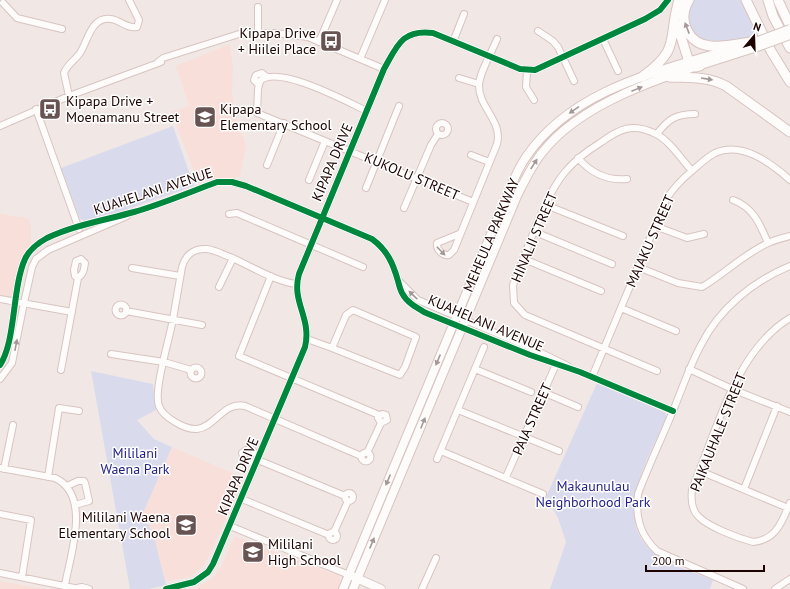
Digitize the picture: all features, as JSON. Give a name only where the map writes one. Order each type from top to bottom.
[{"type":"highway","points":[[642,78],[658,66],[669,51],[673,38],[676,12],[680,0]]},
{"type":"highway","points":[[688,0],[683,18],[685,26],[688,34],[700,44],[717,47],[759,43]]},
{"type":"highway","points":[[746,0],[771,51],[790,82]]},
{"type":"highway","points":[[752,0],[766,32],[790,73]]},
{"type":"highway","points":[[768,0],[773,16],[790,48]]},
{"type":"highway","points":[[778,0],[790,28]]},
{"type":"highway","points":[[676,12],[678,30],[689,62],[696,67],[700,66]]},
{"type":"highway","points":[[668,77],[703,78],[715,80],[726,86],[790,132]]},
{"type":"main road","name":"MEHEULA PARKWAY","points":[[353,589],[517,196],[541,154],[571,124],[593,109],[668,77],[759,43],[790,28]]},
{"type":"main road","name":"MEHEULA PARKWAY","points":[[343,589],[518,169],[534,147],[561,119],[608,90],[689,62],[790,36]]},
{"type":"main road","points":[[349,575],[381,589]]},
{"type":"street","points":[[69,96],[64,73],[80,53],[94,24],[110,18],[130,27],[137,27],[139,20],[129,0]]},
{"type":"street","points":[[319,42],[337,0]]},
{"type":"street","points":[[360,59],[385,0]]},
{"type":"street","name":"KIPAPA DRIVE","points":[[166,589],[194,582],[208,572],[242,500],[307,339],[306,322],[298,298],[296,284],[311,244],[384,69],[396,47],[408,36],[426,32],[433,33],[520,70],[536,70],[654,15],[668,0]]},
{"type":"street","points":[[3,3],[17,18],[62,28]]},
{"type":"street","points":[[258,6],[258,33]]},
{"type":"street","points":[[453,42],[464,14]]},
{"type":"street","points":[[538,31],[553,41],[564,58],[574,81]]},
{"type":"street","points":[[0,126],[36,109],[69,96],[158,62],[181,56],[188,51],[227,37],[258,33],[301,36],[384,69]]},
{"type":"street","points":[[459,234],[498,144],[499,132],[480,93],[479,84],[497,39]]},
{"type":"street","points":[[603,39],[618,71]]},
{"type":"street","points":[[526,70],[526,87],[534,100]]},
{"type":"street","name":"KUKOLU STREET","points":[[367,111],[296,80],[284,77],[267,77],[260,81],[257,113],[473,202]]},
{"type":"street","points":[[459,78],[479,84]]},
{"type":"street","points":[[366,188],[398,106]]},
{"type":"street","points":[[36,109],[82,237]]},
{"type":"street","points":[[658,134],[672,118],[681,114],[695,114]]},
{"type":"street","points":[[267,165],[284,123]]},
{"type":"street","name":"HINALII STREET","points":[[657,371],[532,319],[518,309],[514,303],[512,291],[546,205],[561,176],[578,158],[619,130],[631,127],[640,128],[658,134],[692,171]]},
{"type":"street","points":[[404,208],[431,145],[438,134]]},
{"type":"street","points":[[309,180],[325,141]]},
{"type":"street","name":"MAIAKU STREET","points":[[592,377],[670,192],[692,171],[715,153],[737,150],[752,154],[790,180]]},
{"type":"street","points":[[470,155],[489,162]]},
{"type":"street","points":[[578,158],[597,174],[617,180],[627,179]]},
{"type":"street","name":"KUAHELANI AVENUE","points":[[0,364],[6,351],[25,259],[31,250],[48,238],[78,227],[136,212],[217,182],[226,181],[246,186],[372,239],[390,258],[401,292],[411,303],[673,411]]},
{"type":"street","points":[[733,200],[742,203],[753,213],[760,224],[768,243]]},
{"type":"street","points":[[546,205],[623,236]]},
{"type":"street","name":"KUAHELANI AVENUE","points":[[0,379],[12,363],[32,267],[36,259],[48,250],[82,237],[136,212]]},
{"type":"street","points":[[229,214],[237,213],[363,267]]},
{"type":"street","points":[[655,226],[687,238],[704,234]]},
{"type":"street","points":[[535,232],[612,264]]},
{"type":"street","points":[[638,268],[678,283],[702,288],[768,243],[790,236]]},
{"type":"street","points":[[271,276],[239,356],[379,415],[382,414],[387,416],[386,421],[381,423],[367,453],[364,453],[361,456],[240,405],[229,408],[200,428],[190,428],[169,419],[161,412],[157,398],[173,320],[180,276],[186,257],[199,250],[215,251],[271,276],[296,284]]},
{"type":"street","points":[[219,287],[233,258]]},
{"type":"street","points":[[524,259],[601,291]]},
{"type":"street","points":[[743,589],[735,588],[656,551],[640,529],[636,512],[638,494],[689,369],[709,331],[734,302],[760,281],[790,266]]},
{"type":"street","points":[[132,268],[180,276]]},
{"type":"street","points":[[61,370],[78,278]]},
{"type":"street","points":[[0,299],[72,312]]},
{"type":"street","points":[[621,308],[676,331]]},
{"type":"street","points":[[307,339],[400,374],[405,367],[416,337],[353,310],[346,315],[332,348]]},
{"type":"street","points":[[126,311],[202,326]]},
{"type":"street","name":"PAIKAUHALE STREET","points":[[789,505],[774,534],[760,541],[753,542],[708,523],[695,513],[691,494],[732,389],[753,352],[774,330],[790,318]]},
{"type":"street","points":[[438,459],[484,347]]},
{"type":"street","points":[[111,354],[164,362],[191,370]]},
{"type":"street","name":"PAIA STREET","points":[[506,477],[523,436],[557,363]]},
{"type":"street","points":[[475,369],[531,392]]},
{"type":"street","points":[[689,369],[732,389],[790,412]]},
{"type":"street","points":[[543,392],[578,407]]},
{"type":"street","points":[[744,490],[777,406]]},
{"type":"street","points":[[48,477],[59,408],[79,411]]},
{"type":"street","points":[[458,410],[559,451]]},
{"type":"street","points":[[13,425],[2,469],[60,480],[67,486],[76,505],[75,533],[65,585]]},
{"type":"street","points":[[441,451],[506,477],[543,494]]},
{"type":"street","points":[[242,500],[332,533],[347,499],[258,460]]},
{"type":"street","points":[[700,471],[744,490],[789,505]]},
{"type":"street","points":[[67,486],[81,480],[85,483],[89,501],[76,505]]},
{"type":"street","points":[[0,514],[31,520],[22,577]]},
{"type":"street","points":[[230,526],[349,575]]},
{"type":"street","points":[[422,589],[436,558]]},
{"type":"street","points":[[0,573],[65,585],[78,589],[82,587],[89,589]]},
{"type":"street","points":[[775,589],[790,579]]},
{"type":"shaded area","name":"Kipapa Elementary School","points":[[230,44],[233,67],[232,93],[237,121],[246,145],[240,177],[198,181],[171,112],[189,106],[176,66]]},
{"type":"shaded area","points":[[0,214],[28,218],[31,225],[31,250],[26,257],[15,302],[0,299]]},
{"type":"shaded area","name":"Mililani Waena Elementary School","points":[[172,447],[244,478],[210,554],[203,566],[190,577],[165,581],[154,537],[143,513]]},
{"type":"shaded area","name":"Mililani High School","points":[[235,536],[339,576],[342,584],[339,589],[194,589],[211,579],[220,569]]},
{"type":"shaded area","points":[[0,581],[44,589],[0,589]]},
{"type":"green space","points":[[692,0],[744,0],[760,36],[721,45],[699,40],[689,21],[689,12]]},
{"type":"green space","points":[[173,126],[194,186],[119,212],[85,221],[80,219],[61,168]]},
{"type":"green space","name":"Mililani Waena Park","points":[[91,371],[153,384],[156,410],[137,420],[154,439],[172,447],[143,513],[154,537],[166,585],[149,589],[130,589]]},
{"type":"green space","name":"Makaunulau Neighborhood Park","points":[[597,383],[666,413],[666,418],[650,452],[637,490],[634,509],[636,527],[644,543],[660,557],[679,567],[713,580],[710,589],[550,589],[566,542],[558,518],[546,497]]},
{"type":"cycle path","points":[[166,589],[194,582],[208,572],[213,564],[305,347],[306,327],[299,302],[297,284],[299,274],[384,69],[397,46],[407,37],[414,34],[423,32],[433,33],[520,69],[535,70],[645,19],[660,10],[668,0]]},
{"type":"cycle path","points":[[0,365],[5,355],[12,329],[21,271],[25,259],[37,244],[57,233],[144,209],[217,182],[232,182],[246,186],[372,239],[386,252],[389,257],[404,297],[412,305],[426,313],[530,355],[580,372],[673,411]]},
{"type":"place","name":"Kipapa Drive + Hiilei Place","points":[[331,41]]},
{"type":"place","name":"Kipapa Drive + Moenamanu Street","points":[[50,109]]},
{"type":"place","name":"Kipapa Elementary School","points":[[205,117]]},
{"type":"place","name":"Mililani Waena Elementary School","points":[[186,525]]},
{"type":"place","name":"Mililani High School","points":[[253,552]]}]
